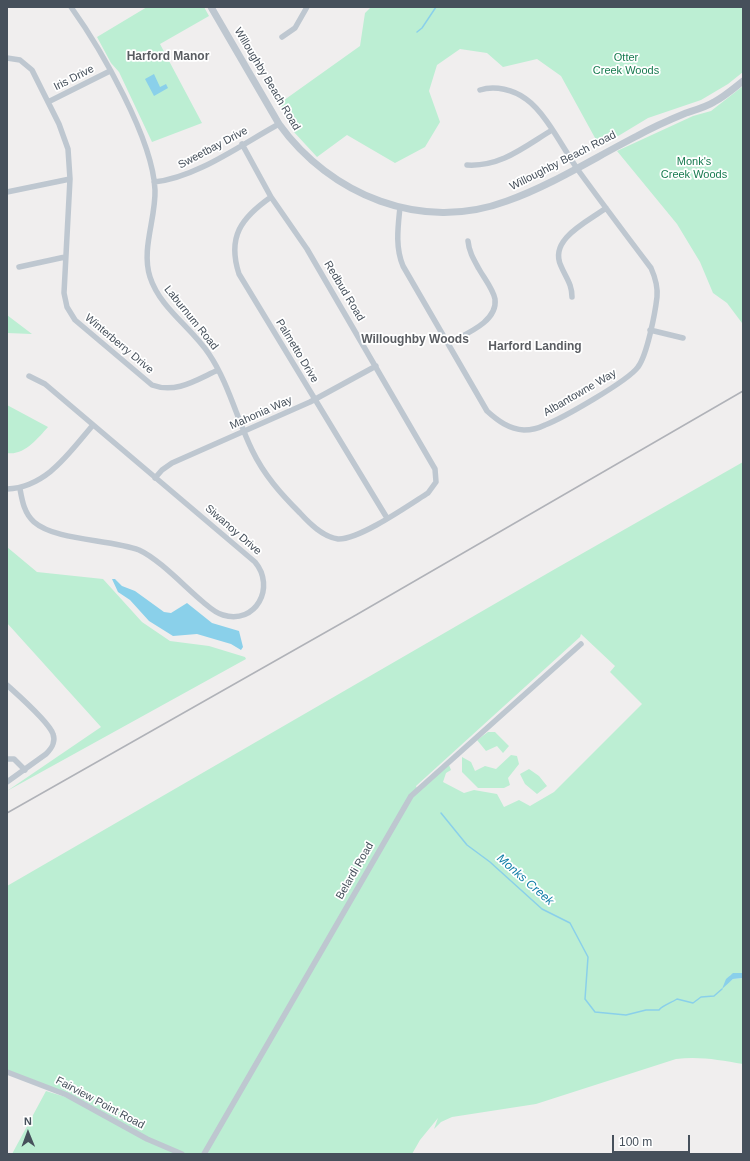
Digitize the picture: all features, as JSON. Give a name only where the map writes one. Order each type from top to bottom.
[{"type":"street","name":"Laburnum Road","points":[[71,7],[110,71],[143,139],[149,155],[154,182],[154,212],[147,254],[149,275],[158,294],[210,354],[251,449],[270,480],[306,520],[328,536],[341,539],[355,536],[387,518]]},
{"type":"street","name":"Willoughby Beach Road","points":[[211,7],[279,124],[314,164],[330,176],[358,192],[376,200],[400,207],[422,211],[457,212],[486,207],[507,201],[577,168],[653,127],[713,103],[743,81]]},
{"type":"street","points":[[282,37],[295,28],[307,7]]},
{"type":"street","name":"Winterberry Drive","points":[[7,58],[20,60],[27,64],[32,70],[66,142],[70,179],[64,293],[70,313],[75,320],[144,379],[160,387],[177,388],[218,370]]},
{"type":"street","name":"Iris Drive","points":[[48,102],[110,71]]},
{"type":"street","name":"Albantowne Way","points":[[400,207],[397,244],[400,259],[488,411],[506,425],[526,430],[540,427],[554,421],[630,375],[639,366],[650,330],[657,297],[654,274],[577,168],[566,147],[534,106],[519,95],[495,87],[480,90]]},
{"type":"street","name":"Sweetbay Drive","points":[[154,182],[182,176],[279,124]]},
{"type":"street","points":[[467,165],[493,163],[517,151],[552,130]]},
{"type":"street","name":"Redbud Road","points":[[242,144],[271,197],[307,249],[433,464],[436,474],[435,485],[428,493],[387,518]]},
{"type":"street","points":[[7,192],[70,179]]},
{"type":"street","name":"Palmetto Drive","points":[[271,197],[254,208],[241,225],[234,246],[236,266],[239,274],[387,518]]},
{"type":"street","points":[[572,297],[571,284],[560,262],[559,254],[561,244],[569,235],[606,208]]},
{"type":"street","points":[[449,343],[486,321],[492,315],[494,307],[494,298],[469,252],[468,241]]},
{"type":"street","points":[[19,267],[65,257]]},
{"type":"street","points":[[650,330],[683,338]]},
{"type":"street","name":"Mahonia Way","points":[[156,478],[162,470],[172,463],[315,400],[376,366]]},
{"type":"street","name":"Siwanoy Drive","points":[[20,488],[27,513],[33,521],[42,527],[73,536],[130,547],[141,551],[221,615],[240,615],[255,608],[260,601],[264,584],[260,569],[244,553],[44,384],[29,376]]},
{"type":"street","points":[[7,489],[20,488],[32,484],[52,471],[93,425]]},
{"type":"street","name":"Belardi Road","points":[[204,1154],[411,796],[581,644]]},
{"type":"street","points":[[7,685],[49,726],[53,733],[54,739],[51,748],[25,770],[7,782]]},
{"type":"street","points":[[7,759],[14,759],[25,770]]},
{"type":"street","name":"Fairview Point Road","points":[[7,1072],[67,1095],[147,1139],[182,1154]]},
{"type":"green space","points":[[147,7],[204,7],[209,16],[160,44],[202,123],[152,142],[119,72],[111,63],[97,37]]},
{"type":"green space","name":"Otter Creek Woods","points":[[371,7],[743,7],[743,72],[728,84],[701,100],[648,118],[600,147],[561,76],[537,59],[503,67],[487,53],[460,49],[437,65],[429,91],[440,122],[425,147],[395,163],[347,135],[317,157],[293,131],[280,103],[360,46],[365,13]]},
{"type":"green space","name":"Monk's Creek Woods","points":[[743,86],[743,327],[742,323],[727,303],[713,293],[700,262],[677,224],[617,151],[693,116],[711,111]]},
{"type":"green space","points":[[7,315],[32,334],[7,333]]},
{"type":"green space","points":[[7,405],[48,427],[30,445],[19,452],[7,453]]},
{"type":"green space","points":[[743,462],[743,973],[730,975],[729,982],[733,979],[743,978],[743,1064],[701,1058],[676,1059],[536,1104],[452,1117],[441,1122],[434,1129],[438,1118],[420,1140],[412,1154],[12,1154],[46,1091],[72,1099],[7,1072],[7,886]],"holes":[[[581,634],[615,666],[610,672],[642,704],[554,792],[530,806],[519,800],[504,807],[497,794],[474,790],[464,793],[443,782],[446,773],[451,770],[449,765],[418,791],[416,786],[580,637]]]},
{"type":"green space","points":[[7,547],[37,572],[103,579],[142,622],[170,641],[209,646],[245,657],[246,659],[7,791],[101,727],[7,623]]},
{"type":"green space","points":[[488,732],[495,732],[509,746],[503,753],[497,746],[486,751],[477,740]]},
{"type":"green space","points":[[511,755],[517,756],[519,764],[508,778],[510,785],[504,788],[478,788],[462,772],[462,757],[471,762],[475,771],[485,766],[496,769]]},
{"type":"green space","points":[[529,769],[539,776],[547,786],[537,794],[525,784],[520,774]]},
{"type":"water","points":[[154,74],[160,87],[166,84],[168,88],[154,96],[145,79]]},
{"type":"water","points":[[112,579],[115,579],[122,586],[135,591],[164,612],[171,613],[187,603],[212,623],[239,631],[243,647],[241,650],[231,644],[197,634],[173,636],[149,621],[130,600],[118,592]]},
{"type":"water","points":[[733,973],[743,973],[743,978],[733,979],[722,989],[726,979]]},
{"type":"waterway","points":[[417,32],[422,28],[436,7]]},
{"type":"waterway","name":"Monks Creek","points":[[441,813],[467,845],[490,862],[542,909],[570,923],[588,957],[585,999],[595,1012],[626,1015],[646,1010],[659,1010],[677,999],[693,1003],[701,997],[714,996],[722,989]]},
{"type":"railway","points":[[7,813],[356,615],[743,391]]},
{"type":"district","name":"Harford Manor","points":[[168,57]]},
{"type":"district","name":"Willoughby Woods","points":[[415,340]]},
{"type":"district","name":"Harford Landing","points":[[535,347]]}]
